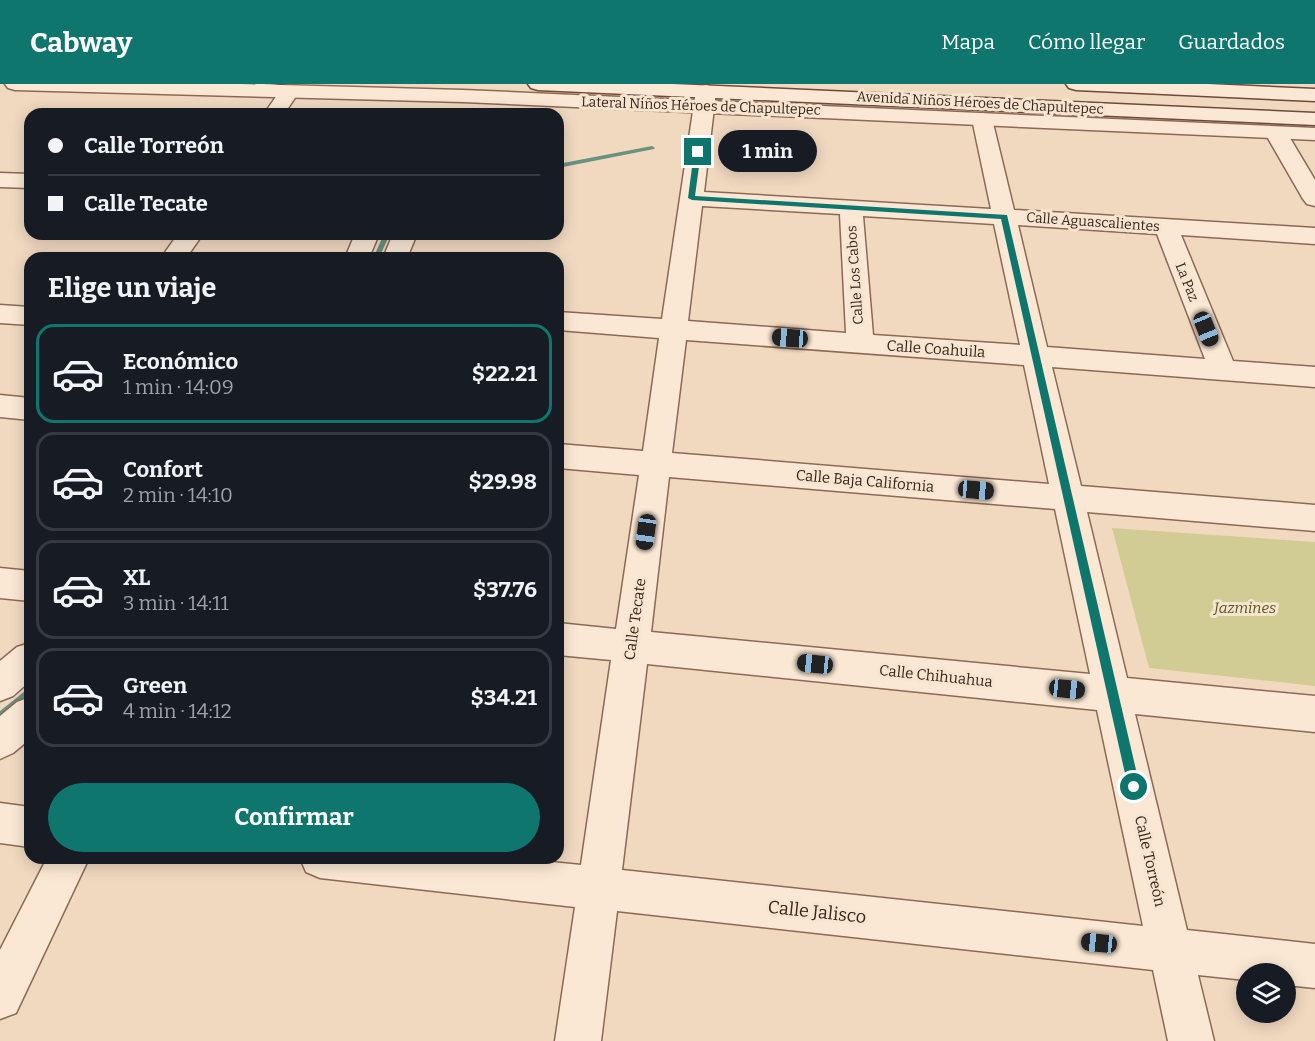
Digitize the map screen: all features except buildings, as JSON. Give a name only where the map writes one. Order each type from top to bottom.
[{"type":"street","name":"Lateral Niños Héroes de Chapultepec","points":[[15,84],[433,98],[705,98],[982,119],[1315,134]]},
{"type":"street","points":[[265,84],[289,92],[278,108]]},
{"type":"street","name":"Avenida Niños Héroes de Chapultepec","points":[[538,84],[705,98],[1315,118]]},
{"type":"street","name":"Avenida Niños Héroes de Chapultepec","points":[[1076,84],[1209,87],[1315,95]]},
{"type":"street","name":"Calle Tecate","points":[[578,1041],[705,98]]},
{"type":"street","name":"Calle Torreón","points":[[982,119],[1191,1041]]},
{"type":"street","points":[[1276,133],[1315,199]]},
{"type":"street","points":[[0,180],[24,181]]},
{"type":"street","name":"Calle Aguascalientes","points":[[692,198],[1315,236]]},
{"type":"street","name":"Calle Los Cabos","points":[[851,207],[860,343]]},
{"type":"street","name":"La Paz","points":[[1166,227],[1223,370]]},
{"type":"street","points":[[0,314],[24,316]]},
{"type":"street","name":"Calle Coahuila","points":[[564,321],[1315,377]]},
{"type":"street","points":[[0,406],[24,408]]},
{"type":"street","name":"Calle Baja California","points":[[564,456],[1315,518]]},
{"type":"street","points":[[0,583],[24,585]]},
{"type":"street","name":"Calle Chihuahua","points":[[564,640],[1315,714]]},
{"type":"street","points":[[0,684],[24,664]]},
{"type":"street","points":[[0,740],[24,720]]},
{"type":"street","points":[[0,823],[24,826]]},
{"type":"street","points":[[0,997],[66,864]]},
{"type":"street","name":"Calle Jalisco","points":[[376,864],[1315,966]]},
{"type":"green space","name":"Jazmines","points":[[1112,528],[1315,542],[1315,686],[1149,668]]},
{"type":"waterway","points":[[564,165],[652,148]]},
{"type":"waterway","points":[[379,252],[384,240]]},
{"type":"waterway","points":[[0,717],[24,697]]},
{"type":"route","points":[[698,152],[692,198],[1004,217],[1134,787]]}]
